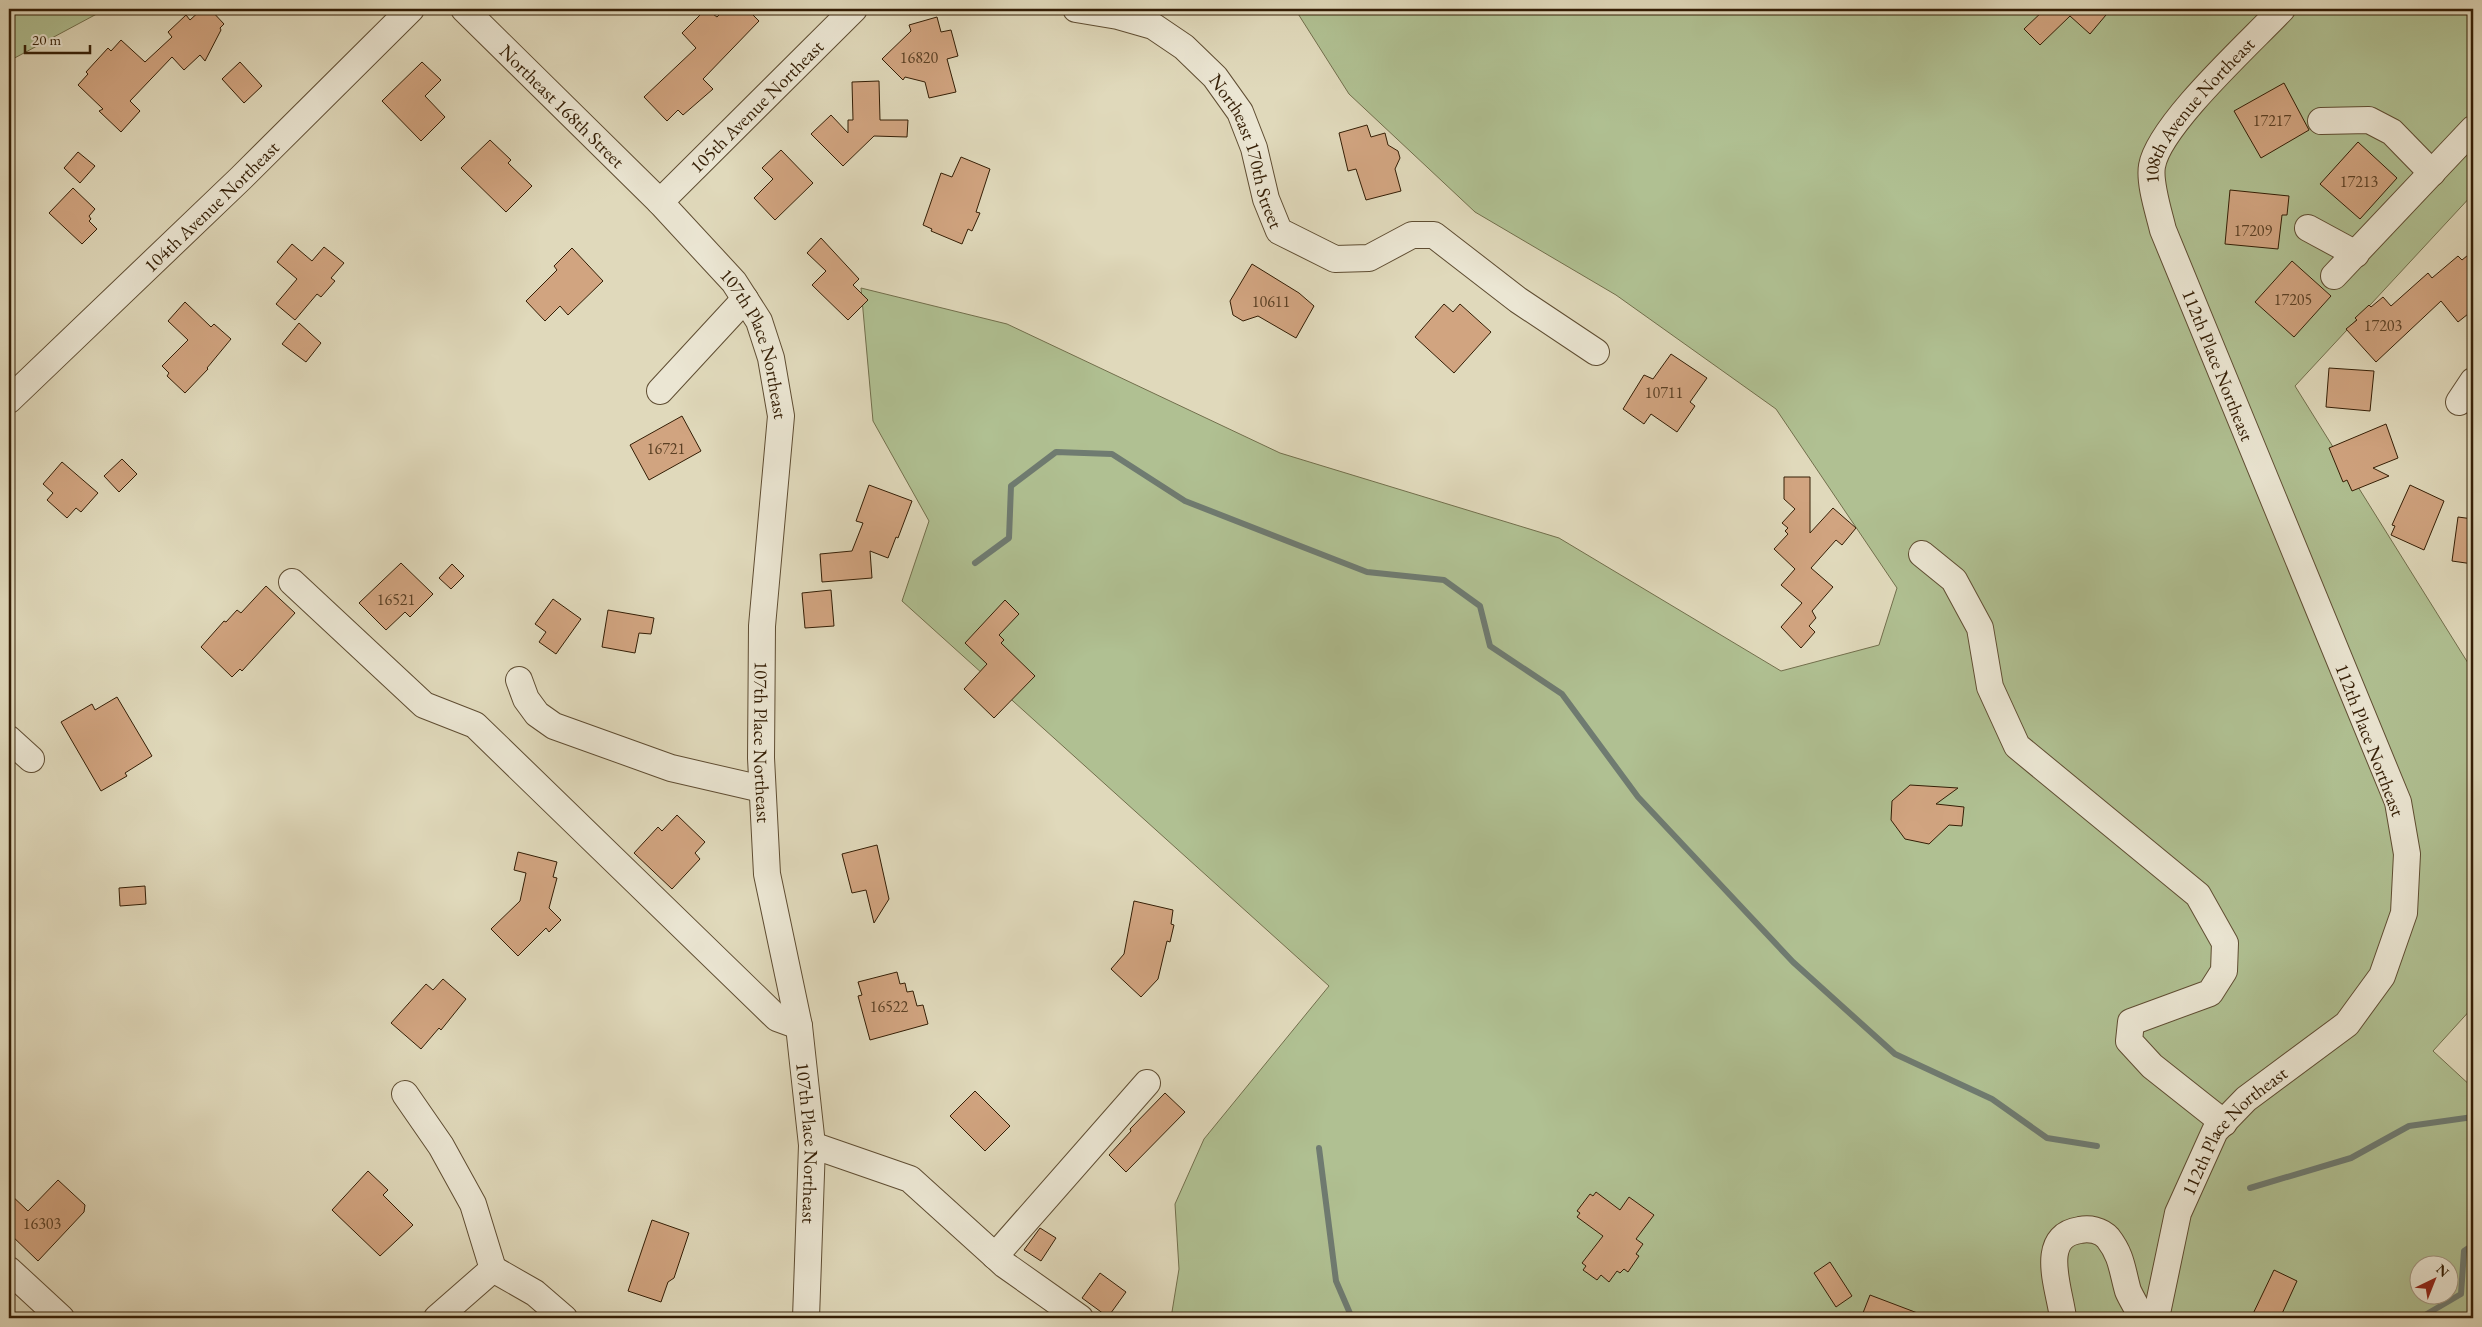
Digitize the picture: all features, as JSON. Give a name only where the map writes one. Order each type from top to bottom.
[{"type":"street","name":"104th Avenue Northeast","points":[[9,400],[234,184],[411,9]]},
{"type":"street","name":"Northeast 168th Street","points":[[464,9],[660,202]]},
{"type":"street","name":"105th Avenue Northeast","points":[[660,202],[854,9]]},
{"type":"street","name":"Northeast 170th Street","points":[[1076,9],[1118,16],[1153,26],[1184,47],[1215,77],[1240,112],[1254,148],[1266,199],[1279,230],[1334,259],[1369,258],[1412,236],[1434,235],[1518,300],[1596,352]]},
{"type":"street","name":"108th Avenue Northeast","points":[[2156,198],[2152,167],[2163,138],[2183,113],[2282,9]]},
{"type":"street","points":[[2321,121],[2369,120],[2392,132],[2432,173]]},
{"type":"street","points":[[2334,276],[2473,129]]},
{"type":"street","name":"112th Place Northeast","points":[[2156,198],[2163,230],[2398,802],[2407,854],[2404,913],[2382,976],[2347,1024],[2246,1100],[2215,1131],[2178,1214],[2156,1318]]},
{"type":"street","name":"107th Place Northeast","points":[[660,202],[734,282],[759,321],[771,358],[781,416],[762,626],[762,789],[767,874],[799,1026],[812,1145],[806,1318]]},
{"type":"street","points":[[2308,228],[2356,254]]},
{"type":"street","points":[[660,391],[745,299]]},
{"type":"street","points":[[2459,402],[2473,380]]},
{"type":"street","points":[[1922,554],[1954,580],[1980,628],[1990,687],[2017,746],[2198,895],[2225,943],[2224,971],[2210,993],[2131,1022],[2128,1041],[2152,1066],[2224,1123]]},
{"type":"street","points":[[292,582],[424,705],[475,725],[778,1018],[799,1026]]},
{"type":"street","points":[[519,680],[526,699],[537,714],[554,726],[671,768],[762,789]]},
{"type":"street","points":[[9,738],[31,759]]},
{"type":"street","points":[[995,1256],[1147,1083]]},
{"type":"street","points":[[405,1094],[441,1146],[473,1204],[493,1268],[534,1293],[564,1318]]},
{"type":"street","points":[[812,1145],[910,1179],[995,1256],[1080,1318]]},
{"type":"street","points":[[2063,1318],[2053,1261],[2056,1244],[2070,1231],[2090,1228],[2106,1236],[2122,1259],[2129,1291],[2142,1318]]},
{"type":"street","points":[[437,1318],[493,1268]]},
{"type":"street","points":[[9,1270],[61,1318]]},
{"type":"green space","points":[[9,9],[106,9],[9,61]]},
{"type":"green space","points":[[1295,9],[2282,9],[2191,106],[2297,9],[2473,9],[2473,194],[2295,386],[2473,671],[2473,1007],[2433,1051],[2473,1088],[2473,1318],[1171,1318],[1179,1269],[1175,1204],[1204,1139],[1329,986],[902,601],[929,521],[873,421],[861,288],[1007,324],[1280,453],[1559,538],[1781,671],[1879,645],[1897,588],[1776,409],[1616,295],[1475,212],[1349,94]]},
{"type":"building","points":[[202,9],[210,9],[224,24],[220,28],[221,30],[205,61],[200,55],[184,70],[172,57],[130,101],[140,111],[121,132],[99,111],[103,109],[78,85],[88,74],[86,72],[108,48],[111,51],[121,40],[145,62],[172,37],[168,32],[186,15],[190,20]]},
{"type":"building","points":[[706,9],[717,17],[725,9],[747,9],[759,21],[703,79],[713,89],[683,115],[678,110],[667,121],[644,97],[696,48],[682,33]]},
{"type":"building","points":[[2045,9],[2111,9],[2090,34],[2070,16],[2040,45],[2024,29]]},
{"type":"building","points":[[937,17],[941,32],[951,30],[958,56],[947,59],[956,92],[929,98],[925,82],[905,77],[903,80],[882,59],[911,31],[909,25]]},
{"type":"building","points":[[240,62],[262,86],[244,103],[222,79]]},
{"type":"building","points":[[422,62],[441,80],[425,96],[445,117],[421,141],[382,101]]},
{"type":"building","points":[[879,81],[880,120],[908,120],[907,137],[874,136],[843,166],[811,134],[831,115],[848,133],[848,120],[853,120],[852,82]]},
{"type":"building","points":[[2284,83],[2309,130],[2261,158],[2234,111]]},
{"type":"building","points":[[1367,125],[1371,137],[1385,133],[1388,145],[1398,151],[1400,158],[1395,169],[1401,191],[1366,200],[1356,169],[1348,171],[1339,133]]},
{"type":"building","points":[[490,140],[511,160],[508,163],[532,186],[506,212],[461,168]]},
{"type":"building","points":[[2358,142],[2397,178],[2360,219],[2320,184]]},
{"type":"building","points":[[781,150],[813,183],[775,220],[754,198],[773,179],[762,168]]},
{"type":"building","points":[[78,152],[95,166],[80,183],[64,168]]},
{"type":"building","points":[[961,157],[990,169],[976,212],[980,213],[972,231],[968,229],[962,244],[931,231],[932,229],[923,225],[941,173],[952,177]]},
{"type":"building","points":[[73,188],[95,209],[89,216],[91,219],[89,221],[97,229],[82,244],[49,213]]},
{"type":"building","points":[[2230,190],[2289,196],[2287,215],[2282,215],[2278,249],[2225,244]]},
{"type":"building","points":[[821,238],[859,279],[853,285],[868,300],[848,320],[812,285],[826,271],[807,253]]},
{"type":"building","points":[[292,244],[312,261],[324,247],[344,263],[331,278],[335,281],[321,297],[317,294],[295,320],[276,304],[297,279],[277,262]]},
{"type":"building","points":[[572,248],[603,281],[568,315],[560,306],[545,321],[526,301],[557,270],[554,266]]},
{"type":"building","points":[[2473,251],[2473,310],[2458,322],[2441,301],[2376,362],[2346,329],[2357,320],[2355,318],[2369,305],[2371,307],[2383,297],[2391,306],[2428,273],[2432,278],[2458,256],[2462,260]]},
{"type":"building","points":[[2292,261],[2331,296],[2294,337],[2255,302]]},
{"type":"building","points":[[1252,264],[1299,293],[1314,306],[1296,338],[1258,316],[1243,321],[1233,315],[1230,301]]},
{"type":"building","points":[[185,302],[211,327],[214,324],[231,339],[208,369],[185,393],[167,376],[169,373],[162,366],[188,340],[168,321]]},
{"type":"building","points":[[1444,304],[1453,312],[1460,304],[1491,332],[1454,373],[1415,337]]},
{"type":"building","points":[[299,323],[321,343],[306,362],[282,344]]},
{"type":"building","points":[[1671,354],[1707,378],[1690,402],[1695,406],[1677,432],[1651,414],[1644,424],[1623,409],[1644,375],[1653,379]]},
{"type":"building","points":[[2329,368],[2374,371],[2370,411],[2326,407]]},
{"type":"building","points":[[682,416],[701,451],[649,480],[630,445]]},
{"type":"building","points":[[2386,424],[2398,458],[2373,468],[2389,476],[2352,491],[2347,480],[2343,482],[2329,448]]},
{"type":"building","points":[[122,459],[137,474],[119,492],[104,476]]},
{"type":"building","points":[[62,462],[98,493],[81,512],[76,508],[67,518],[47,500],[53,493],[43,484]]},
{"type":"building","points":[[1784,477],[1810,477],[1810,533],[1833,508],[1856,528],[1842,545],[1836,540],[1811,568],[1833,587],[1812,611],[1816,618],[1809,626],[1815,632],[1801,648],[1781,627],[1802,603],[1781,585],[1795,569],[1774,549],[1788,534],[1785,531],[1788,528],[1782,523],[1795,509],[1784,499]]},
{"type":"building","points":[[869,485],[912,501],[898,538],[896,537],[888,558],[870,551],[872,578],[822,582],[820,554],[852,551],[863,523],[856,521]]},
{"type":"building","points":[[2410,485],[2444,501],[2424,550],[2391,535],[2395,526],[2392,525]]},
{"type":"building","points":[[2458,517],[2473,519],[2473,564],[2452,561]]},
{"type":"building","points":[[401,563],[433,594],[410,617],[405,612],[386,630],[359,603]]},
{"type":"building","points":[[452,564],[464,576],[451,589],[439,578]]},
{"type":"building","points":[[266,586],[295,613],[242,671],[240,669],[232,677],[201,647],[224,621],[226,622],[237,610],[241,613]]},
{"type":"building","points":[[831,590],[834,626],[805,628],[802,593]]},
{"type":"building","points":[[553,599],[581,619],[556,654],[539,642],[546,632],[535,624]]},
{"type":"building","points":[[1005,600],[1019,614],[999,635],[1004,640],[1001,643],[1035,676],[994,718],[964,689],[987,664],[965,643]]},
{"type":"building","points":[[608,610],[654,618],[651,634],[639,633],[635,653],[602,647]]},
{"type":"building","points":[[117,697],[152,756],[125,773],[127,776],[101,791],[61,722],[92,704],[95,710]]},
{"type":"building","points":[[1910,785],[1958,788],[1936,804],[1964,807],[1962,826],[1949,825],[1929,844],[1905,839],[1891,820],[1892,801]]},
{"type":"building","points":[[677,815],[705,842],[695,853],[700,859],[672,889],[634,853],[658,827],[662,831]]},
{"type":"building","points":[[877,845],[889,899],[874,923],[866,890],[852,893],[842,854]]},
{"type":"building","points":[[518,852],[557,862],[553,877],[557,878],[549,908],[561,920],[549,932],[546,928],[518,956],[491,929],[520,901],[526,873],[514,870]]},
{"type":"building","points":[[145,886],[146,904],[120,906],[119,888]]},
{"type":"building","points":[[1134,901],[1173,910],[1171,924],[1174,925],[1170,942],[1167,941],[1158,979],[1141,997],[1111,969],[1124,954]]},
{"type":"building","points":[[897,972],[900,984],[905,983],[907,992],[913,991],[917,1006],[923,1005],[928,1024],[870,1040],[858,996],[862,995],[858,982]]},
{"type":"building","points":[[443,979],[466,999],[441,1030],[439,1028],[421,1049],[391,1023],[426,984],[433,990]]},
{"type":"building","points":[[975,1091],[1010,1126],[985,1151],[950,1116]]},
{"type":"building","points":[[1165,1093],[1185,1112],[1126,1172],[1109,1155],[1131,1131],[1130,1129]]},
{"type":"building","points":[[368,1171],[388,1190],[383,1195],[413,1225],[380,1256],[332,1210]]},
{"type":"building","points":[[58,1180],[85,1205],[84,1212],[38,1261],[9,1233],[9,1193],[28,1211]]},
{"type":"building","points":[[1596,1192],[1620,1210],[1629,1197],[1654,1215],[1636,1239],[1643,1244],[1636,1254],[1639,1256],[1628,1272],[1624,1269],[1620,1273],[1617,1271],[1609,1282],[1601,1275],[1597,1280],[1583,1270],[1586,1266],[1582,1263],[1603,1236],[1577,1217],[1580,1213],[1577,1211],[1590,1194],[1593,1196]]},
{"type":"building","points":[[652,1220],[689,1233],[674,1278],[668,1282],[661,1302],[628,1291]]},
{"type":"building","points":[[1040,1228],[1056,1238],[1041,1261],[1024,1250]]},
{"type":"building","points":[[1830,1262],[1852,1296],[1836,1307],[1814,1273]]},
{"type":"building","points":[[2274,1270],[2297,1281],[2280,1318],[2251,1318]]},
{"type":"building","points":[[1100,1273],[1126,1292],[1108,1317],[1082,1298]]},
{"type":"building","points":[[1870,1295],[1928,1317],[1928,1318],[1861,1318]]},
{"type":"waterway","points":[[975,563],[1009,538],[1011,486],[1056,452],[1112,454],[1185,501],[1367,572],[1444,580],[1480,606],[1490,646],[1562,694],[1638,797],[1793,962],[1895,1054],[1992,1099],[2047,1138],[2097,1146]]},
{"type":"waterway","points":[[2250,1188],[2351,1158],[2409,1126],[2473,1117]]},
{"type":"waterway","points":[[1319,1148],[1336,1281],[1352,1318]]},
{"type":"waterway","points":[[2420,1318],[2461,1294],[2464,1251],[2473,1245]]}]
